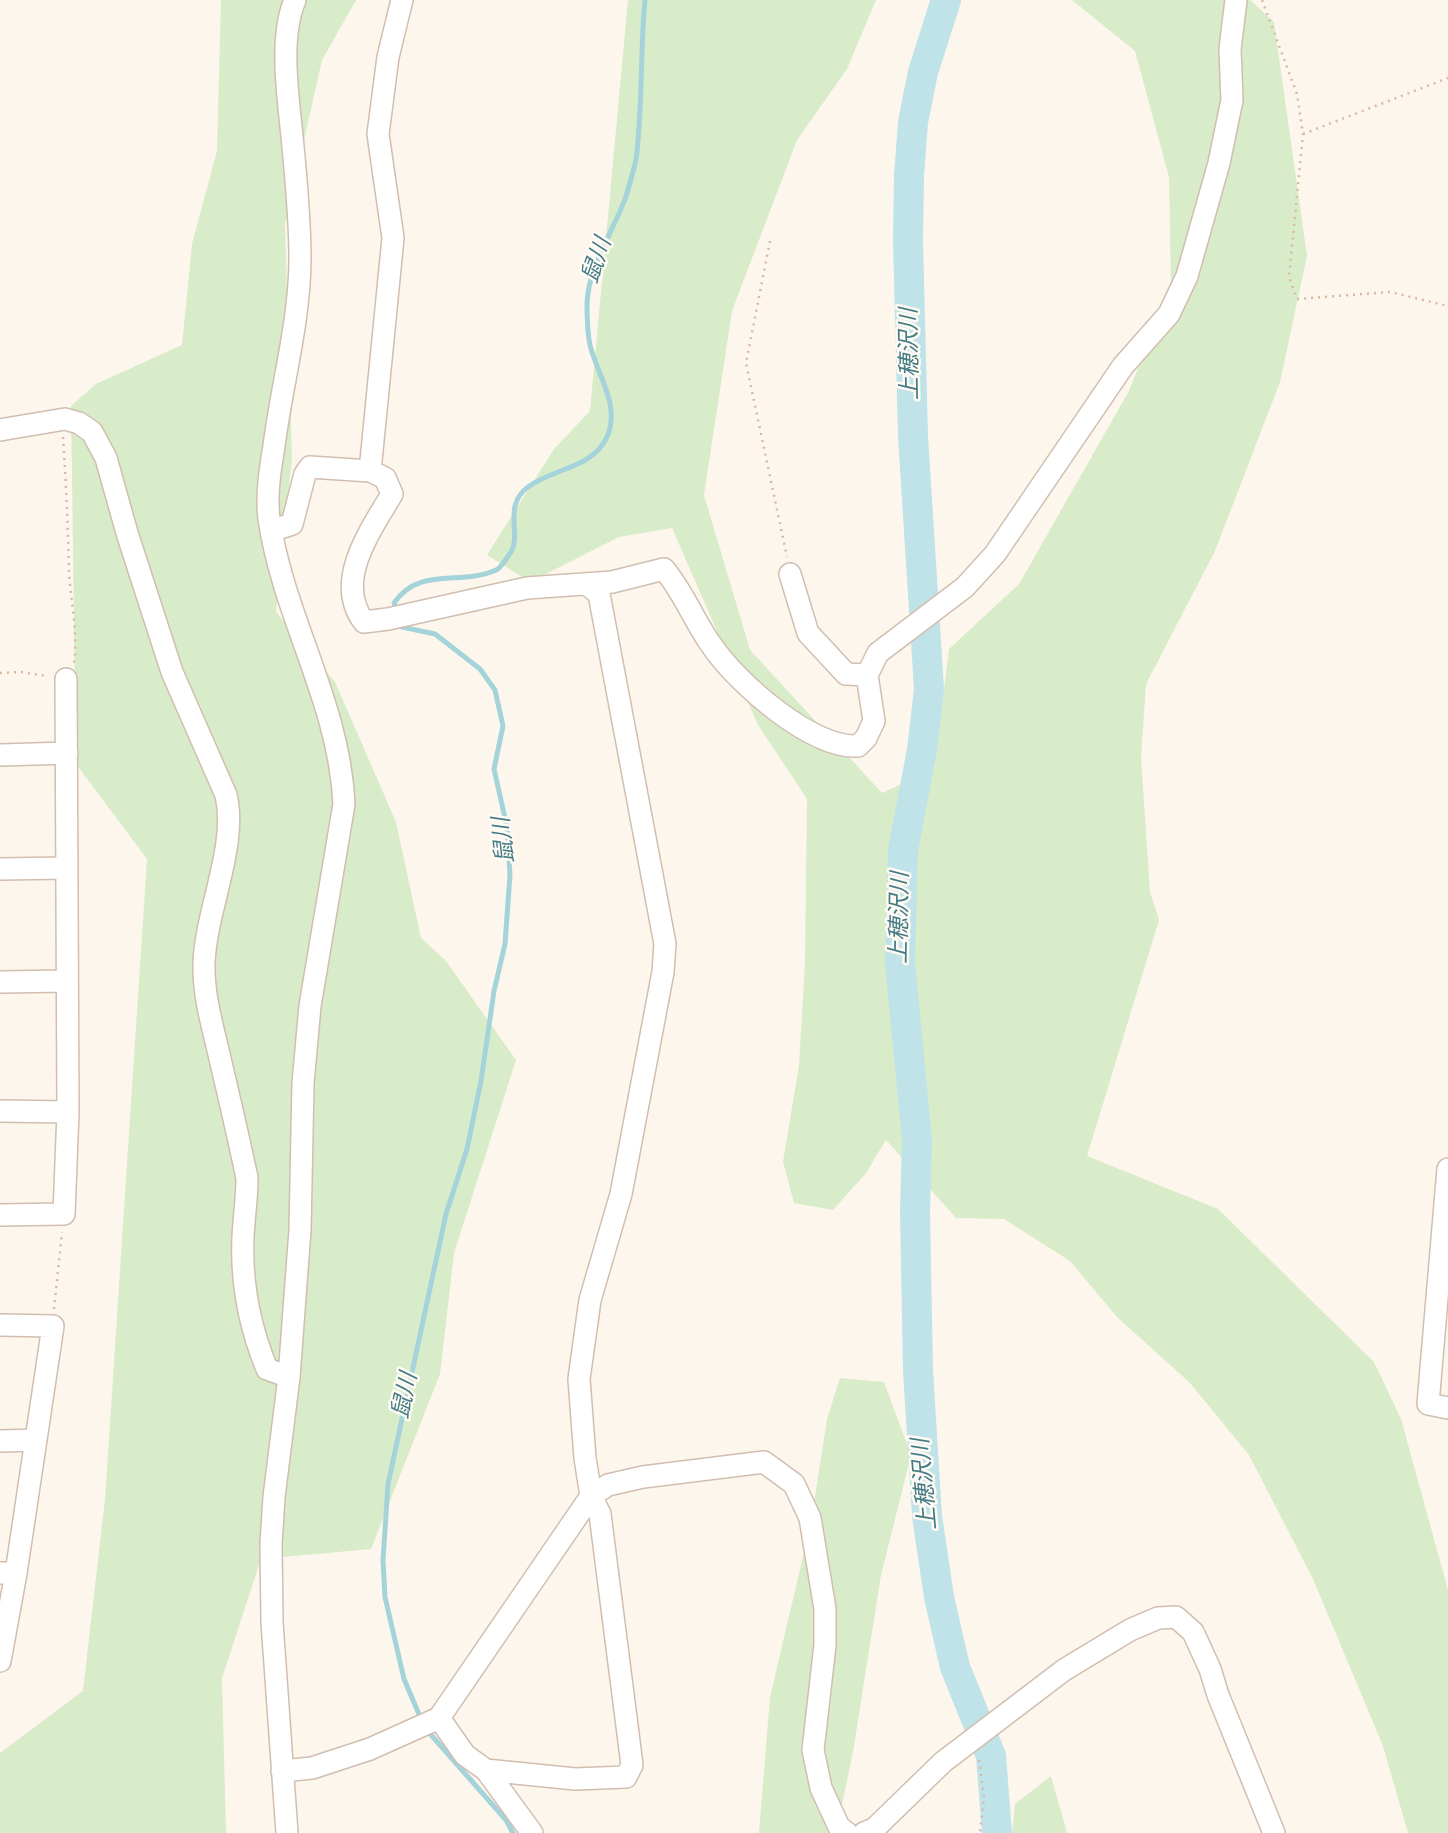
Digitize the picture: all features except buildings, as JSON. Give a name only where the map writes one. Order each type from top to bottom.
[{"type":"street","points":[[286,1833],[272,1622],[271,1544],[289,1377],[300,1230],[303,1083],[310,1006],[344,804],[342,777],[328,710],[281,576],[271,531],[268,484],[296,312],[300,260],[299,207],[286,81],[286,51],[295,0]]},
{"type":"street","points":[[370,471],[393,237],[378,134],[388,57],[402,0]]},
{"type":"street","points":[[271,531],[292,524],[305,474],[310,467],[370,471],[385,478],[392,494],[359,553],[353,581],[357,612],[364,622],[527,588],[588,585],[664,569],[679,587],[711,645],[734,674],[768,704],[823,741],[845,747],[858,746],[866,738],[874,721],[867,675],[878,653],[965,587],[995,554],[1123,366],[1169,314],[1187,276],[1219,163],[1232,100],[1230,49],[1236,0]]},
{"type":"street","points":[[0,430],[65,419],[79,423],[92,432],[106,458],[172,672],[226,795],[229,809],[227,842],[206,930],[204,967],[209,1013],[247,1178],[243,1237],[244,1272],[254,1338],[267,1369],[289,1377]]},
{"type":"street","points":[[790,574],[808,634],[846,674],[867,675]]},
{"type":"street","points":[[486,1770],[575,1779],[626,1777],[632,1765],[600,1514],[591,1496],[579,1379],[590,1300],[621,1194],[663,972],[665,944],[599,594],[588,585]]},
{"type":"street","points":[[0,1215],[64,1214],[68,1112],[66,679]]},
{"type":"street","points":[[0,755],[67,753]]},
{"type":"street","points":[[0,869],[67,869]]},
{"type":"street","points":[[0,982],[66,981]]},
{"type":"street","points":[[0,1111],[68,1112]]},
{"type":"street","points":[[1448,1170],[1427,1404],[1448,1408]]},
{"type":"street","points":[[0,1325],[53,1326],[36,1440],[8,1573],[0,1661]]},
{"type":"street","points":[[0,1441],[36,1440]]},
{"type":"street","points":[[282,1771],[312,1768],[370,1749],[436,1719],[591,1496],[608,1485],[643,1477],[764,1462],[794,1484],[810,1518],[825,1609],[825,1645],[813,1751],[821,1788],[839,1827],[847,1833]]},
{"type":"street","points":[[864,1833],[874,1829],[943,1762],[1064,1670],[1130,1629],[1158,1618],[1176,1617],[1193,1632],[1210,1669],[1274,1833]]},
{"type":"street","points":[[436,1719],[465,1755],[486,1770],[532,1833]]},
{"type":"path","points":[[1262,0],[1297,94],[1303,134],[1289,276],[1297,299],[1390,292],[1448,306]]},
{"type":"path","points":[[1303,134],[1448,78]]},
{"type":"path","points":[[770,241],[746,363],[790,574]]},
{"type":"path","points":[[0,673],[21,672],[66,679],[73,671],[77,640],[69,573],[70,531],[63,434],[65,419]]},
{"type":"path","points":[[53,1326],[64,1214]]},
{"type":"path","points":[[971,1741],[979,1756],[984,1798],[980,1833]]},
{"type":"green space","points":[[221,0],[356,0],[322,60],[285,225],[292,458],[276,612],[335,682],[396,822],[421,938],[446,961],[516,1060],[454,1253],[440,1374],[371,1549],[261,1559],[222,1678],[226,1833],[0,1833],[0,1753],[83,1691],[105,1499],[147,859],[76,764],[71,406],[96,384],[182,345],[192,244],[217,151]]},
{"type":"green space","points":[[628,0],[876,0],[847,69],[797,140],[732,311],[704,495],[750,650],[882,793],[934,769],[949,649],[1019,584],[1129,391],[1171,283],[1169,177],[1135,51],[1072,0],[1250,0],[1274,22],[1307,256],[1280,382],[1215,551],[1146,684],[1141,757],[1150,892],[1159,920],[1087,1156],[1218,1209],[1374,1362],[1401,1419],[1448,1590],[1448,1833],[1408,1833],[1383,1746],[1313,1579],[1249,1455],[1190,1383],[1117,1317],[1070,1261],[1004,1219],[956,1218],[886,1140],[866,1173],[833,1210],[794,1203],[783,1162],[799,1065],[805,963],[807,799],[758,725],[672,528],[619,537],[530,582],[487,555],[554,449],[590,411]]},
{"type":"green space","points":[[840,1378],[884,1382],[911,1455],[881,1575],[853,1752],[836,1833],[759,1833],[770,1697],[811,1523],[827,1419]]},
{"type":"green space","points":[[1051,1776],[1067,1833],[1012,1833],[1015,1804]]},
{"type":"waterway","name":"鼠川","points":[[398,613],[394,603],[415,584],[468,577],[500,568],[513,547],[514,512],[520,495],[538,481],[592,456],[607,437],[611,425],[610,402],[590,345],[587,303],[592,276],[625,199],[636,159],[645,0]]},
{"type":"waterway","name":"上穂沢川","points":[[946,0],[923,72],[913,122],[909,176],[913,436],[929,689],[922,750],[903,850],[900,963],[917,1140],[915,1211],[918,1370],[927,1516],[939,1597],[955,1667],[991,1756],[997,1833]]},
{"type":"waterway","name":"鼠川","points":[[401,623],[402,627],[435,634],[480,669],[495,690],[503,726],[494,769],[507,827],[510,875],[505,944],[494,991],[481,1081],[467,1149],[446,1214],[388,1484],[383,1560],[385,1597],[404,1679],[421,1719]]},
{"type":"waterway","name":"鼠川","points":[[425,1728],[506,1820],[513,1833]]}]
